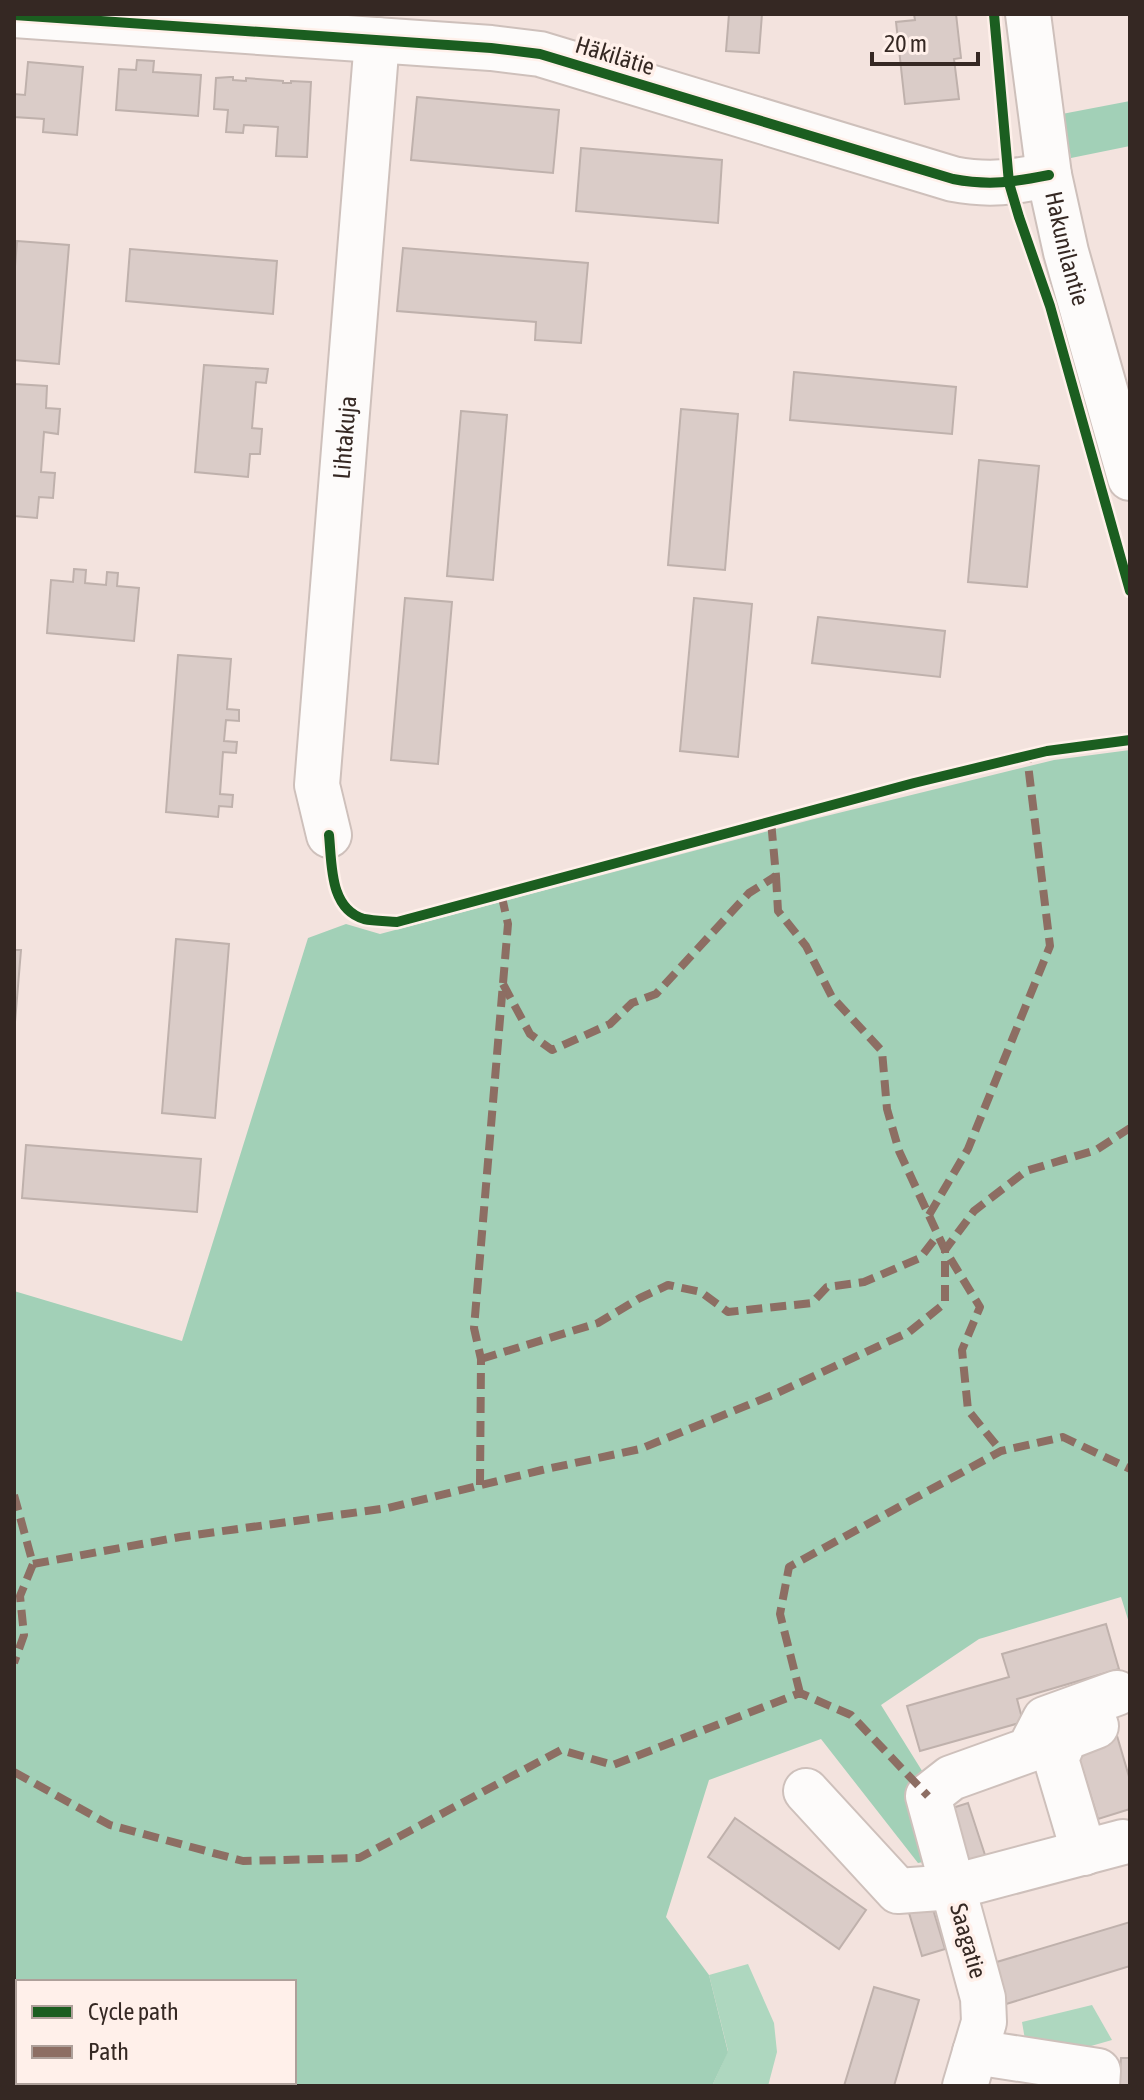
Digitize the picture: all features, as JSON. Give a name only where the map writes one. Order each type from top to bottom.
[{"type":"street","name":"Hakunilantie","points":[[1028,14],[1049,175],[1066,252],[1130,478]]},
{"type":"street","name":"Häkilätie","points":[[14,15],[540,54],[953,179],[979,184],[1009,183],[1049,175]]},
{"type":"street","name":"Lihtakuja","points":[[329,835],[317,785],[377,40]]},
{"type":"street","name":"Saagatie","points":[[970,2069],[984,2022],[983,1998],[928,1796],[951,1778],[1029,1750],[1045,1719],[1124,1703]]},
{"type":"street","points":[[806,1791],[898,1891],[953,1887],[1104,1848],[1056,1759],[1065,1738],[1124,1703]]},
{"type":"street","points":[[970,2069],[1098,2071],[1097,2086]]},
{"type":"green space","points":[[1130,101],[1130,146],[1071,158],[1062,114]]},
{"type":"green space","points":[[1130,750],[1130,1626],[1121,1597],[979,1639],[881,1705],[934,1790],[952,1856],[918,1863],[821,1739],[709,1780],[666,1917],[709,1975],[728,2052],[712,2086],[39,2086],[296,2084],[296,1980],[16,1980],[16,2018],[14,2016],[14,1291],[182,1341],[308,938],[346,924],[380,934],[814,819],[1054,760]]},
{"type":"green space","points":[[748,1964],[774,2023],[777,2052],[768,2086],[712,2086],[728,2051],[709,1975]]},
{"type":"green space","points":[[1092,2005],[1112,2040],[1063,2054],[1027,2051],[1022,2022]]},
{"type":"building","points":[[729,14],[762,14],[759,53],[726,51]]},
{"type":"building","points":[[914,14],[956,14],[961,58],[954,59],[959,99],[905,104],[896,22],[915,20]]},
{"type":"building","points":[[137,60],[154,61],[153,72],[201,75],[198,116],[116,110],[119,69],[136,70]]},
{"type":"building","points":[[28,62],[83,67],[77,135],[43,132],[44,119],[14,117],[14,94],[25,95]]},
{"type":"building","points":[[233,77],[233,80],[246,81],[246,78],[283,83],[311,82],[307,157],[276,156],[278,127],[244,125],[243,133],[226,132],[228,110],[214,109],[216,78]]},
{"type":"building","points":[[417,97],[559,110],[553,173],[411,160]]},
{"type":"building","points":[[581,148],[722,160],[718,223],[576,211]]},
{"type":"building","points":[[17,241],[69,245],[59,364],[14,360]]},
{"type":"building","points":[[403,248],[588,263],[581,343],[535,340],[536,322],[397,311]]},
{"type":"building","points":[[130,249],[277,261],[273,314],[126,301]]},
{"type":"building","points":[[204,365],[268,369],[266,383],[256,382],[252,428],[262,429],[260,454],[250,454],[248,477],[195,472]]},
{"type":"building","points":[[794,372],[956,387],[952,434],[790,420]]},
{"type":"building","points":[[14,384],[47,386],[46,408],[60,409],[58,434],[44,432],[41,472],[55,473],[53,498],[39,497],[37,518],[14,516]]},
{"type":"building","points":[[681,409],[738,414],[725,570],[668,565]]},
{"type":"building","points":[[461,411],[507,415],[493,580],[447,576]]},
{"type":"building","points":[[979,460],[1039,466],[1027,587],[968,582]]},
{"type":"building","points":[[74,569],[86,570],[85,583],[106,585],[107,572],[118,573],[117,586],[139,588],[134,641],[47,633],[51,580],[73,582]]},
{"type":"building","points":[[405,598],[452,602],[438,764],[391,760]]},
{"type":"building","points":[[694,598],[752,604],[738,757],[680,751]]},
{"type":"building","points":[[818,617],[945,631],[940,677],[812,663]]},
{"type":"building","points":[[178,655],[231,659],[227,709],[239,710],[239,721],[226,720],[224,741],[237,742],[236,753],[223,752],[220,794],[233,795],[232,807],[219,806],[218,817],[166,812]]},
{"type":"building","points":[[176,939],[229,944],[215,1118],[162,1113]]},
{"type":"building","points":[[14,950],[21,950],[14,1034]]},
{"type":"building","points":[[26,1145],[201,1159],[197,1212],[22,1198]]},
{"type":"building","points":[[1106,1624],[1119,1669],[1017,1699],[1023,1722],[920,1751],[907,1706],[1009,1677],[1002,1654]]},
{"type":"building","points":[[1115,1729],[1130,1780],[1130,1809],[1098,1819],[1074,1742]]},
{"type":"building","points":[[968,1803],[986,1858],[960,1866],[943,1811]]},
{"type":"building","points":[[735,1818],[866,1910],[839,1949],[708,1857]]},
{"type":"building","points":[[932,1906],[945,1949],[922,1956],[909,1913]]},
{"type":"building","points":[[1130,1922],[1130,1966],[1003,2005],[990,1964]]},
{"type":"building","points":[[874,1987],[919,2000],[894,2086],[844,2086]]},
{"type":"building","points":[[1121,2058],[1130,2058],[1130,2086],[1119,2086]]},
{"type":"marked path","points":[[929,1215],[968,1149],[1050,946],[1027,756]]},
{"type":"marked path","points":[[503,984],[530,1034],[552,1050],[610,1024],[632,1003],[656,994],[749,893],[776,876],[771,821]]},
{"type":"marked path","points":[[776,876],[778,911],[806,946],[832,997],[882,1051],[887,1109],[899,1151],[945,1250],[980,1307],[962,1350],[968,1410],[1001,1451]]},
{"type":"marked path","points":[[480,1485],[481,1359],[474,1328],[508,924],[501,893]]},
{"type":"marked path","points":[[33,1564],[180,1537],[388,1508],[640,1449],[775,1394],[909,1332],[945,1303],[945,1250],[974,1211],[1026,1171],[1096,1150],[1130,1128]]},
{"type":"marked path","points":[[481,1359],[598,1323],[668,1285],[701,1292],[728,1312],[812,1303],[827,1287],[864,1282],[920,1258],[938,1235]]},
{"type":"marked path","points":[[800,1693],[780,1614],[789,1567],[1001,1451],[1063,1437],[1130,1469]]},
{"type":"marked path","points":[[14,1495],[33,1564],[20,1596],[24,1635],[14,1663]]},
{"type":"marked path","points":[[14,1772],[110,1825],[243,1861],[359,1858],[561,1750],[613,1765],[800,1693],[851,1715],[928,1796]]},
{"type":"cycle path","points":[[994,14],[1009,183],[1050,306],[1130,591]]},
{"type":"cycle path","points":[[14,15],[540,54],[953,179],[1001,182],[1049,175]]},
{"type":"cycle path","points":[[329,835],[334,884],[344,906],[364,919],[397,922],[914,783],[1047,751],[1130,740]]}]
